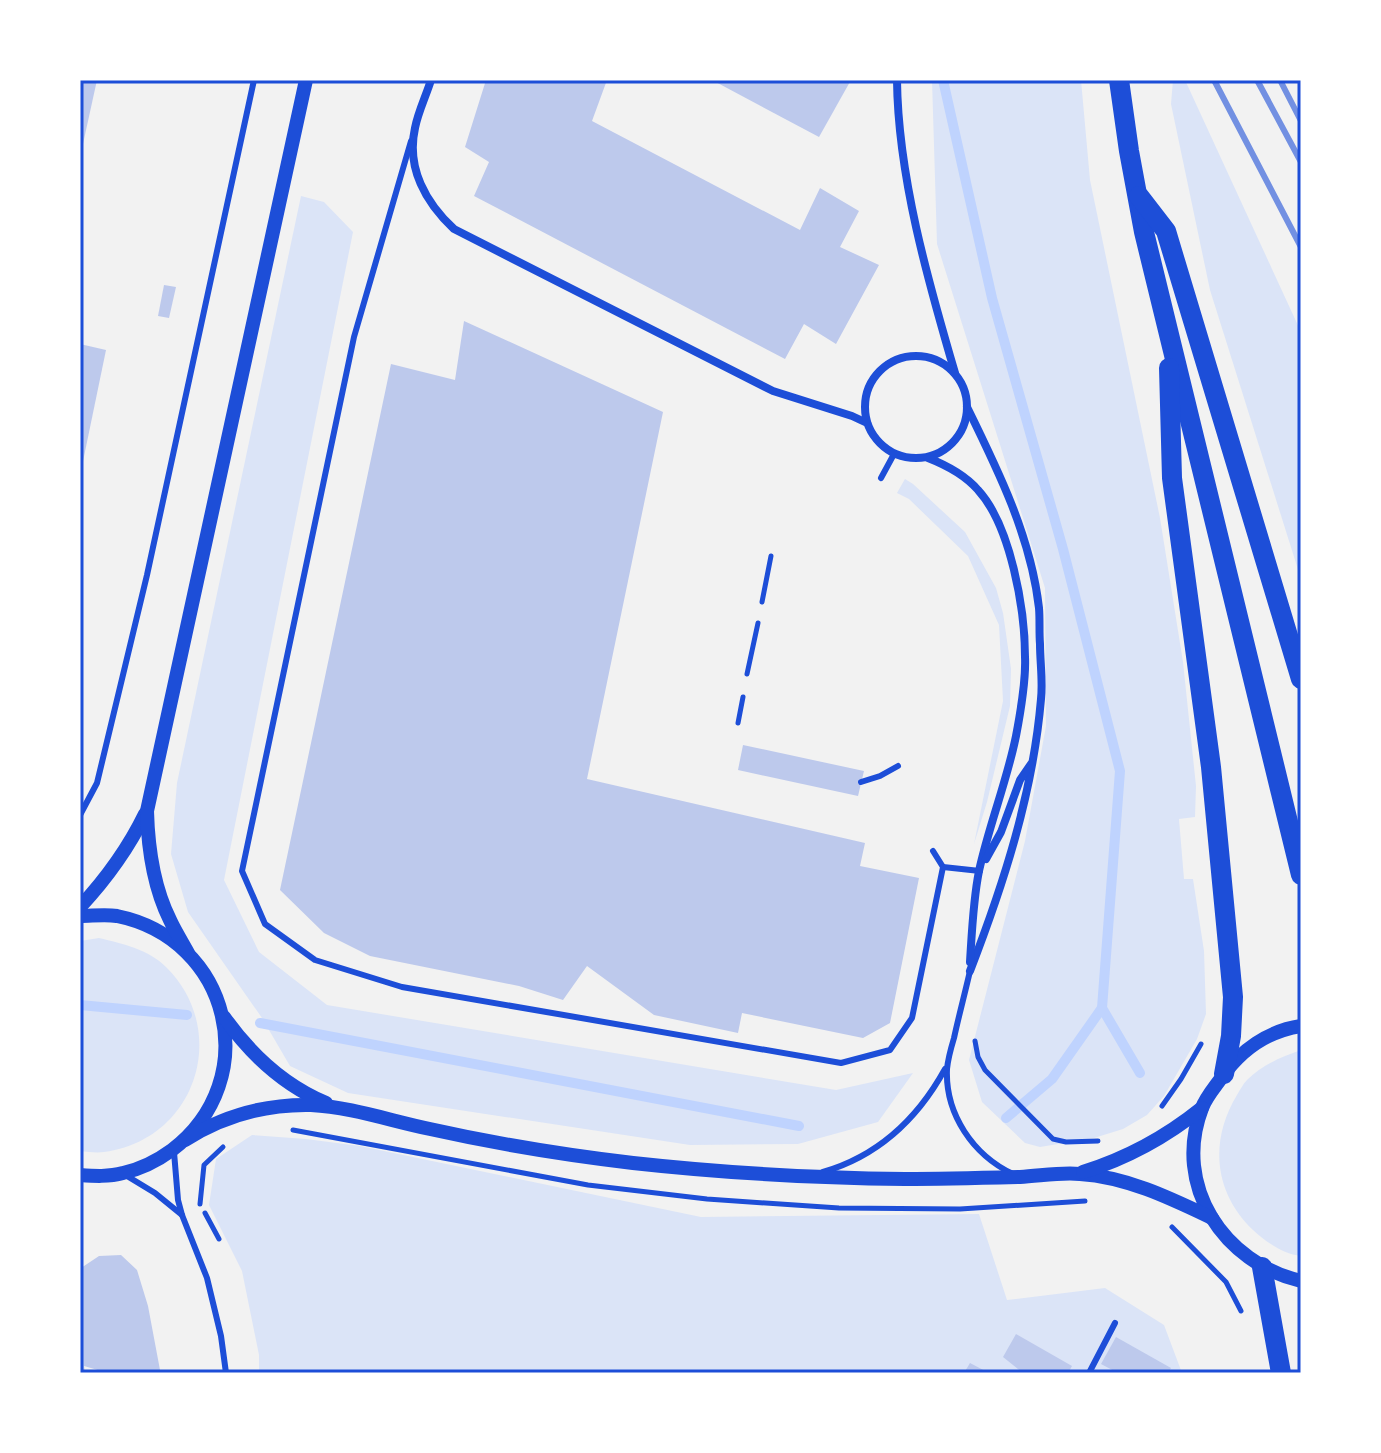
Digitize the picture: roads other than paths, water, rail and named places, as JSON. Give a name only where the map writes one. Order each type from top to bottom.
[{"type":"main road","points":[[1119,80],[1136,192],[1301,875]]},
{"type":"main road","points":[[1136,192],[1166,231],[1301,679]]},
{"type":"main road","points":[[1168,328],[1172,478],[1211,767],[1233,997],[1231,1036],[1224,1074]]},
{"type":"main road","points":[[1262,1267],[1281,1373]]},
{"type":"street","points":[[188,953],[157,887],[147,811],[306,80]]},
{"type":"street","points":[[431,80],[415,130],[414,163],[425,196],[454,229],[773,391],[867,423]]},
{"type":"street","points":[[897,80],[907,180],[933,297],[956,375],[965,390],[967,407],[965,424],[956,439],[928,458]]},
{"type":"street","points":[[956,375],[928,357],[911,356],[895,360],[881,369],[870,383],[864,415],[880,445],[894,454],[911,459],[928,458],[941,463],[967,479],[989,503],[1009,552],[1018,587],[1026,660],[1016,736],[980,871],[973,916],[970,971]]},
{"type":"street","points":[[967,407],[1000,475],[1018,522],[1038,607],[1041,696],[1034,759],[1015,840],[970,971]]},
{"type":"street","points":[[980,871],[1001,832],[1020,780],[1034,759]]},
{"type":"street","points":[[80,907],[114,867],[147,811]]},
{"type":"street","points":[[80,916],[114,915],[154,928],[188,953],[204,971],[215,992],[223,1015],[226,1042],[224,1069],[216,1095],[203,1120],[179,1144]]},
{"type":"street","points":[[223,1015],[244,1044],[271,1070],[292,1086],[337,1108]]},
{"type":"street","points":[[1079,1174],[1138,1151],[1182,1125],[1202,1108],[1224,1074],[1248,1048],[1268,1035],[1301,1026]]},
{"type":"street","points":[[80,1175],[122,1174],[161,1158],[206,1127],[231,1117],[256,1110],[297,1106],[337,1108],[523,1147],[737,1173],[909,1179],[1079,1174],[1111,1178],[1142,1187],[1212,1218]]},
{"type":"street","points":[[1202,1108],[1194,1164],[1200,1192],[1212,1218],[1234,1246],[1262,1267],[1301,1281]]},
{"type":"lane","points":[[80,815],[97,783],[147,575],[254,80]]},
{"type":"lane","points":[[415,130],[354,337],[242,871],[265,924],[315,960],[402,987],[841,1063],[890,1050],[912,1018],[943,867],[933,851]]},
{"type":"lane","points":[[881,478],[894,454]]},
{"type":"lane","points":[[861,782],[898,766]]},
{"type":"lane","points":[[943,867],[980,871]]},
{"type":"lane","points":[[970,971],[947,1066],[951,1103],[967,1137],[982,1154],[1020,1177]]},
{"type":"lane","points":[[806,1177],[865,1155],[890,1138],[932,1093],[947,1066]]},
{"type":"lane","points":[[179,1144],[176,1183],[182,1215],[207,1278],[226,1373]]},
{"type":"lane","points":[[122,1174],[155,1193],[182,1215]]},
{"type":"lane","points":[[1089,1373],[1115,1323]]},
{"type":"waterway","points":[[943,80],[992,298],[1063,549],[1120,771],[1102,1008],[1140,1073]]},
{"type":"waterway","points":[[80,1005],[187,1015]]},
{"type":"waterway","points":[[1006,1118],[1052,1079],[1102,1008]]},
{"type":"waterway","points":[[260,1023],[799,1126]]},
{"type":"railway","points":[[1214,80],[1301,247]]},
{"type":"railway","points":[[1257,80],[1301,162]]},
{"type":"railway","points":[[1280,80],[1301,121]]}]
